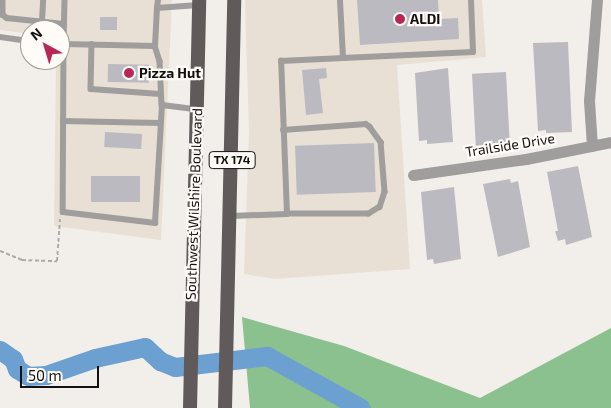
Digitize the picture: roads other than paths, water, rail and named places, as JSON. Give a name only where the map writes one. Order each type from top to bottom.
[{"type":"main road","name":"TX 174","points":[[225,408],[234,0]]},
{"type":"main road","name":"Southwest Wilshire Boulevard","points":[[190,408],[190,317],[199,3]]},
{"type":"street","points":[[592,146],[589,101],[596,0]]},
{"type":"street","name":"Trailside Drive","points":[[413,175],[611,142]]},
{"type":"lane","points":[[3,0],[2,12],[7,18],[24,20]]},
{"type":"lane","points":[[42,20],[43,0]]},
{"type":"lane","points":[[64,20],[65,0]]},
{"type":"lane","points":[[62,70],[64,212],[155,223],[162,105],[160,61],[155,46],[158,0]]},
{"type":"lane","points":[[340,0],[343,58]]},
{"type":"lane","points":[[287,214],[281,61],[473,52],[471,0]]},
{"type":"lane","points":[[157,8],[199,3]]},
{"type":"lane","points":[[0,38],[20,40]]},
{"type":"lane","points":[[70,44],[155,46]]},
{"type":"lane","points":[[92,44],[91,89],[160,94]]},
{"type":"lane","points":[[162,105],[197,109]]},
{"type":"lane","points":[[63,120],[160,123]]},
{"type":"lane","points":[[230,216],[368,214],[380,207],[385,192],[382,142],[370,126],[366,124],[283,130]]},
{"type":"waterway","points":[[0,350],[13,359],[17,369],[28,376],[46,375],[95,358],[145,347],[160,361],[175,367],[267,356],[361,408]]},
{"type":"place","name":"ALDI","points":[[400,19]]},
{"type":"place","name":"Pizza Hut","points":[[129,73]]}]
